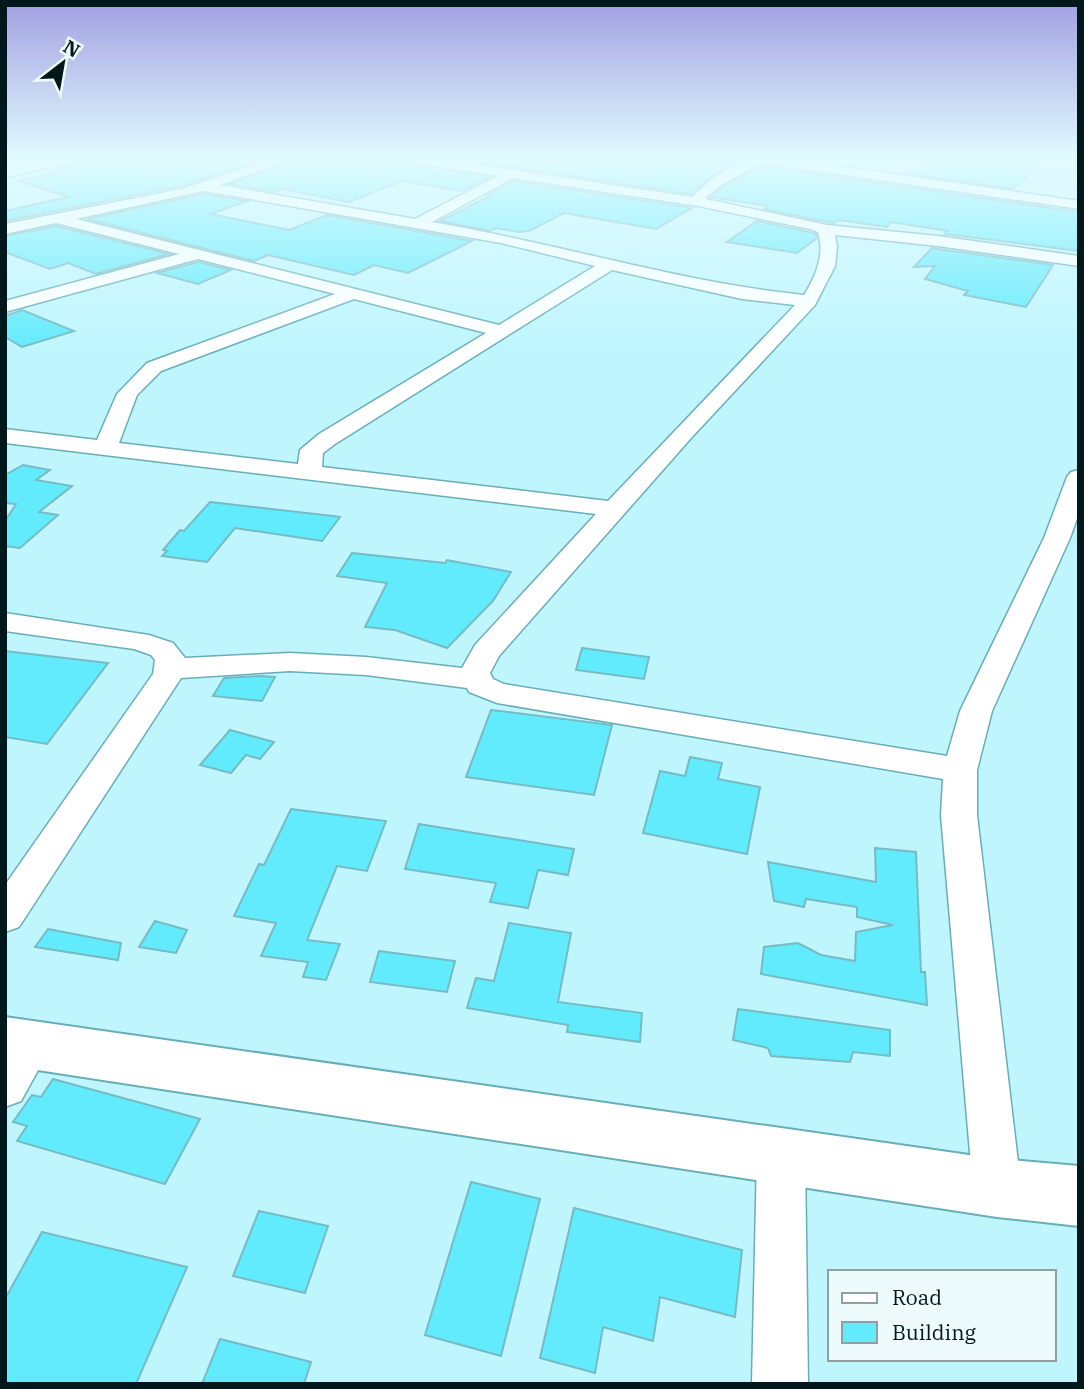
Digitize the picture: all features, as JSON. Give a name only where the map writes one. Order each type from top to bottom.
[{"type":"main road","points":[[13,1058],[781,1156],[997,1188],[1079,1196]]},
{"type":"street","points":[[5,229],[42,222]]},
{"type":"street","points":[[68,222],[502,331]]},
{"type":"street","points":[[420,222],[742,294],[810,301]]},
{"type":"street","points":[[799,222],[825,229],[938,241],[1079,261]]},
{"type":"street","points":[[825,229],[829,238],[829,257],[821,284],[810,301],[614,509],[486,652],[475,673],[481,685],[497,693],[569,707],[961,769]]},
{"type":"street","points":[[5,307],[196,254]]},
{"type":"street","points":[[309,474],[312,450],[608,265]]},
{"type":"street","points":[[106,450],[127,393],[134,383],[154,367],[354,293]]},
{"type":"street","points":[[5,436],[614,509]]},
{"type":"street","points":[[997,1188],[959,815],[961,769],[976,711],[1057,538],[1079,477]]},
{"type":"street","points":[[5,622],[139,641],[162,649],[170,659],[168,669],[102,774],[5,916]]},
{"type":"street","points":[[168,669],[290,662],[366,666],[478,680]]},
{"type":"street","points":[[780,1384],[781,1156]]},
{"type":"building","points":[[98,222],[249,222],[289,230],[310,222],[365,222],[472,241],[408,273],[374,265],[354,275],[268,255],[254,261]]},
{"type":"building","points":[[444,222],[547,222],[529,231],[496,228],[491,231]]},
{"type":"building","points":[[615,222],[668,222],[656,229]]},
{"type":"building","points":[[756,222],[809,232],[816,234],[817,238],[797,253],[727,242]]},
{"type":"building","points":[[851,222],[1079,222],[1079,251],[945,234],[948,231],[891,222],[887,227]]},
{"type":"building","points":[[56,226],[169,254],[96,274],[68,263],[50,269],[5,252],[5,236]]},
{"type":"building","points":[[932,248],[1053,265],[1026,307],[964,295],[968,291],[925,279],[935,266],[914,267]]},
{"type":"building","points":[[198,262],[231,270],[198,284],[157,273]]},
{"type":"building","points":[[22,310],[74,331],[22,347],[5,337],[5,316]]},
{"type":"building","points":[[23,465],[50,470],[36,480],[72,486],[39,512],[58,515],[20,548],[5,546],[5,521],[16,504],[5,503],[5,475]]},
{"type":"building","points":[[210,502],[340,517],[322,541],[235,528],[207,562],[162,556],[167,551],[163,550],[180,530],[184,531]]},
{"type":"building","points":[[352,553],[445,563],[447,560],[511,572],[493,601],[447,648],[395,630],[365,627],[387,583],[337,576]]},
{"type":"building","points":[[582,648],[649,657],[644,679],[576,670]]},
{"type":"building","points":[[5,651],[108,663],[47,744],[5,737]]},
{"type":"building","points":[[275,677],[262,701],[213,696],[224,678]]},
{"type":"building","points":[[491,710],[612,725],[594,795],[466,777]]},
{"type":"building","points":[[230,730],[274,742],[260,759],[246,755],[231,773],[200,765]]},
{"type":"building","points":[[690,757],[722,763],[718,779],[760,787],[747,854],[643,833],[660,771],[685,776]]},
{"type":"building","points":[[291,809],[386,821],[367,871],[337,866],[307,940],[340,944],[326,980],[303,977],[308,962],[261,956],[276,923],[234,916],[259,864],[264,865]]},
{"type":"building","points":[[419,824],[574,849],[568,875],[538,870],[528,908],[490,902],[496,883],[405,869]]},
{"type":"building","points":[[875,848],[916,852],[921,972],[925,972],[927,1005],[761,974],[764,947],[798,943],[821,955],[855,961],[856,932],[893,925],[857,917],[857,907],[806,899],[804,907],[774,901],[768,862],[876,882]]},
{"type":"building","points":[[155,921],[187,930],[176,953],[139,947]]},
{"type":"building","points":[[509,923],[571,933],[558,1002],[642,1013],[640,1042],[567,1032],[568,1025],[467,1008],[476,978],[494,981]]},
{"type":"building","points":[[48,929],[121,943],[118,960],[35,947]]},
{"type":"building","points":[[379,951],[455,961],[447,992],[370,982]]},
{"type":"building","points":[[738,1009],[890,1030],[890,1056],[853,1052],[850,1062],[771,1056],[768,1048],[733,1040]]},
{"type":"building","points":[[53,1079],[200,1119],[165,1184],[17,1141],[27,1126],[13,1122],[32,1095],[41,1097]]},
{"type":"building","points":[[471,1182],[540,1199],[501,1356],[425,1335]]},
{"type":"building","points":[[574,1208],[742,1250],[735,1317],[660,1297],[653,1341],[603,1327],[595,1373],[540,1358]]},
{"type":"building","points":[[259,1211],[328,1226],[305,1293],[233,1276]]},
{"type":"building","points":[[42,1232],[187,1267],[136,1384],[5,1384],[5,1299]]},
{"type":"building","points":[[220,1339],[311,1362],[304,1384],[202,1384]]}]
